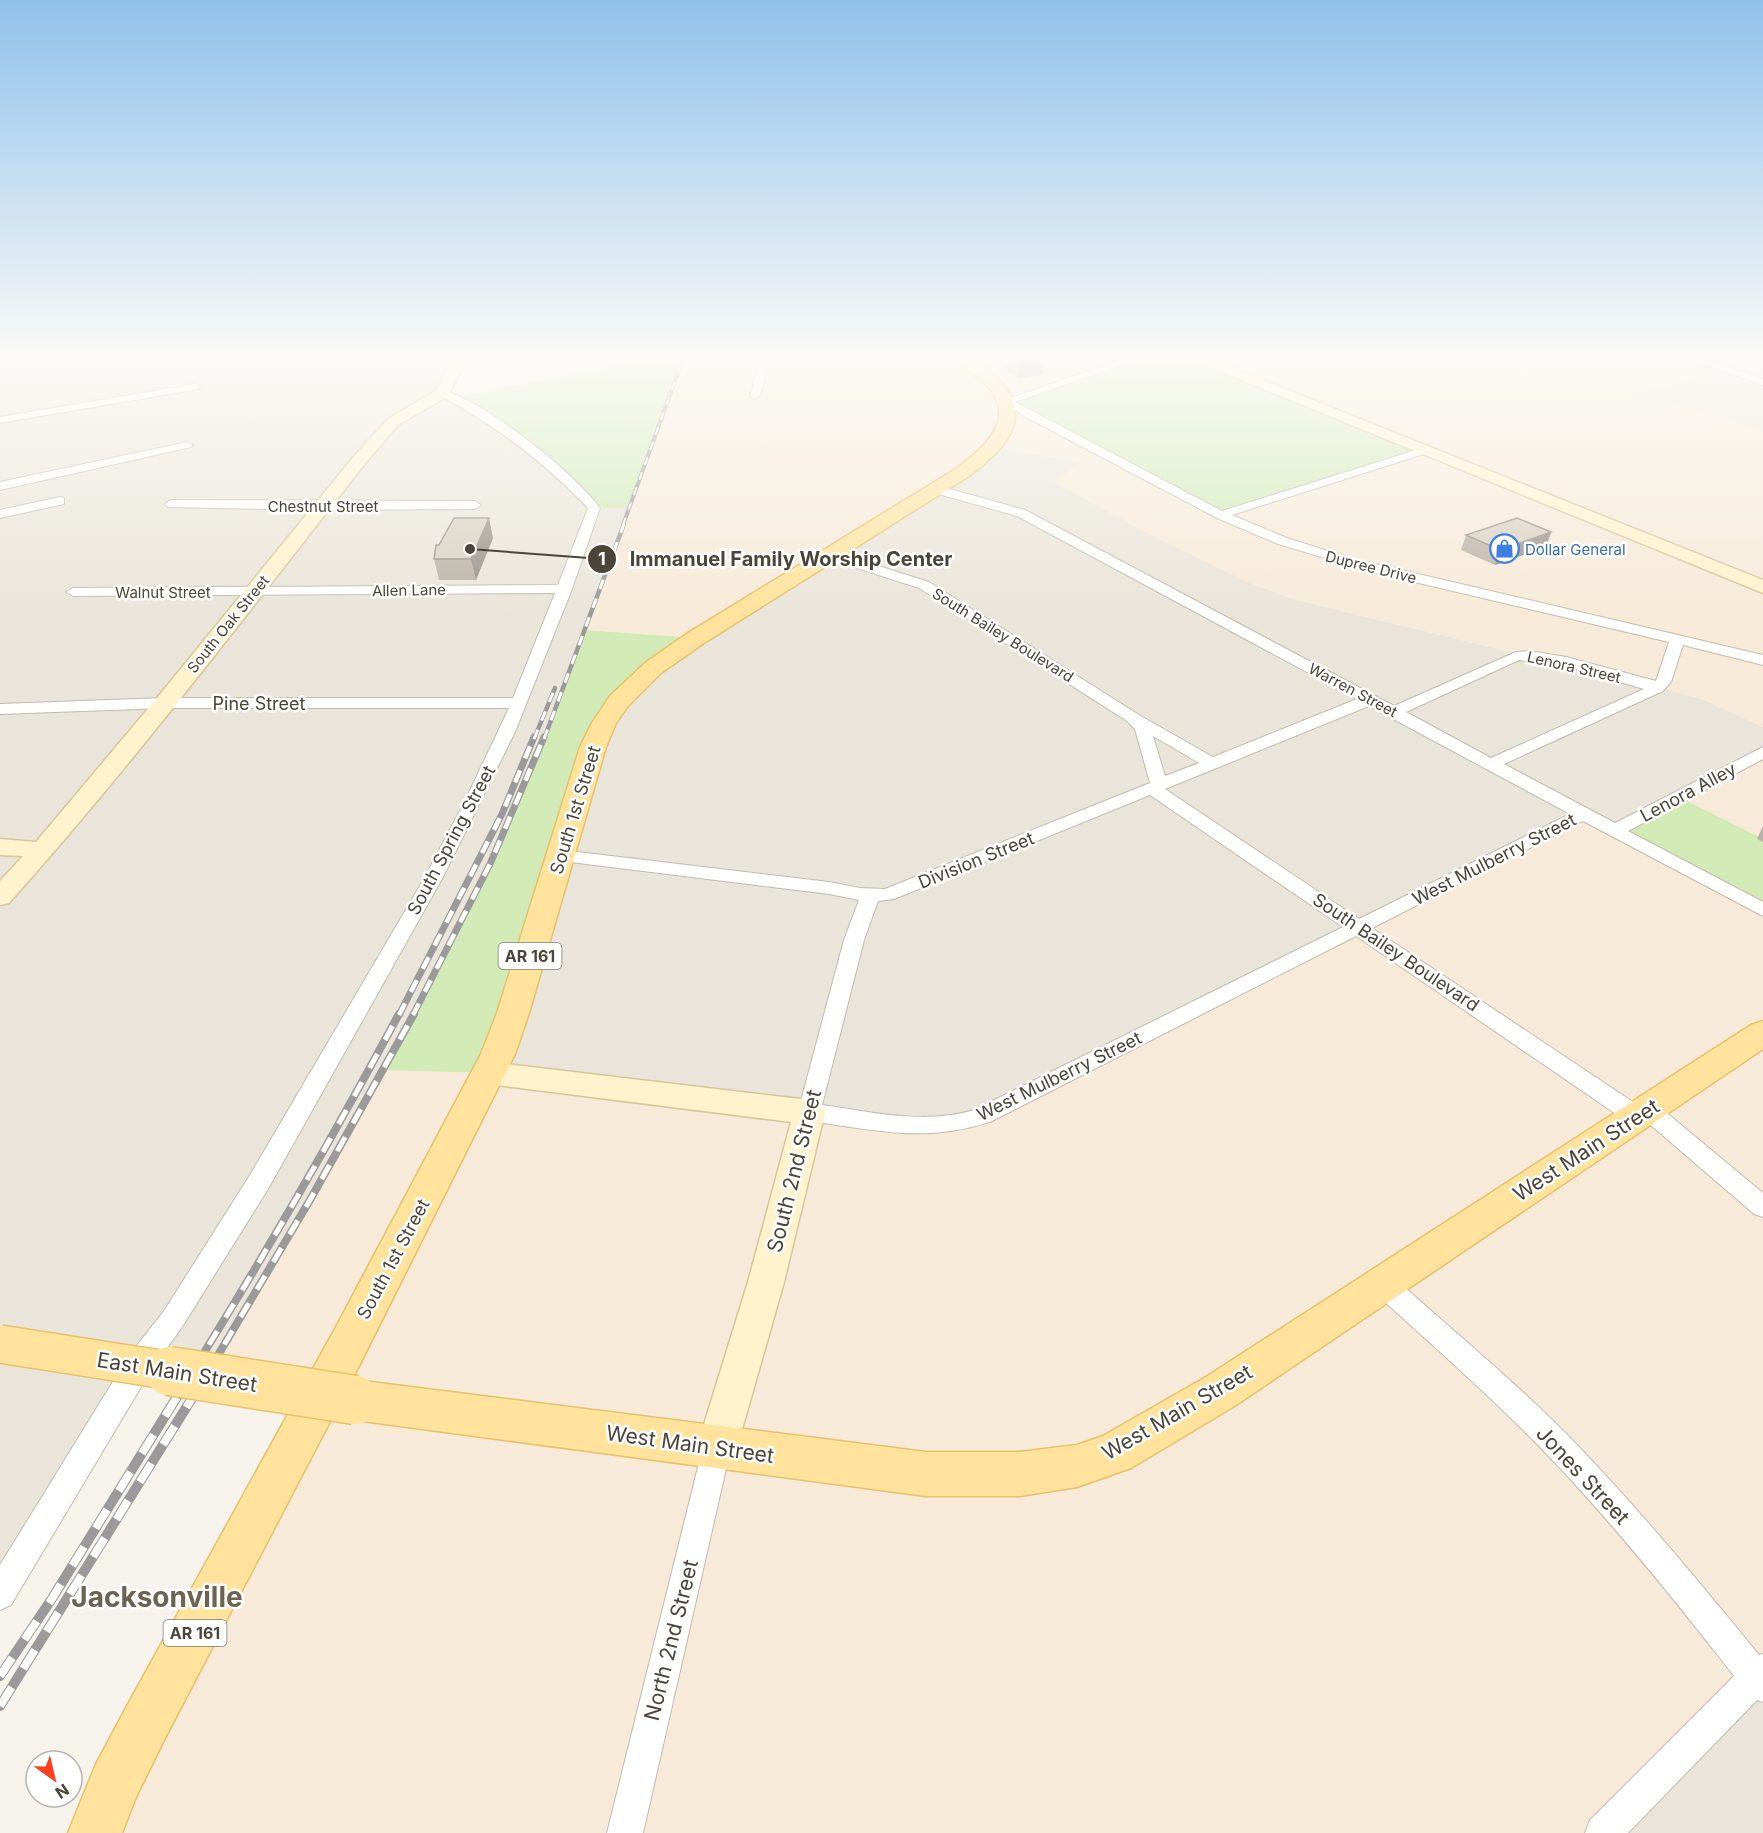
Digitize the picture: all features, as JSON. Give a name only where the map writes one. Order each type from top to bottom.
[{"type":"main road","name":"South 1st Street","points":[[95,1833],[120,1773],[300,1436],[498,1053],[513,1012],[593,747],[618,701],[638,681],[672,654],[977,463],[996,445]]},
{"type":"main road","name":"West Main Street","points":[[355,1400],[926,1474],[1020,1474],[1077,1466],[1115,1453],[1221,1391],[1763,1033]]},
{"type":"main road","name":"East Main Street","points":[[0,1344],[355,1400]]},
{"type":"street","name":"South Oak Street","points":[[0,897],[43,850],[165,703],[373,445]]},
{"type":"street","name":"South Spring Street","points":[[0,1594],[140,1363],[173,1319],[259,1182],[434,877],[473,803],[518,703],[565,588],[594,508],[575,486],[529,445]]},
{"type":"street","name":"Dupree Drive","points":[[1086,445],[1221,515],[1273,539],[1326,556],[1763,660]]},
{"type":"street","points":[[1407,445],[1763,587]]},
{"type":"street","points":[[0,486],[187,446]]},
{"type":"street","points":[[1221,515],[1423,451]]},
{"type":"street","name":"Warren Street","points":[[935,489],[991,502],[1021,513],[1763,910]]},
{"type":"street","points":[[0,514],[60,501]]},
{"type":"street","name":"Chestnut Street","points":[[171,504],[475,505]]},
{"type":"street","name":"South Bailey Boulevard","points":[[831,555],[924,585],[1133,718],[1211,763]]},
{"type":"street","name":"Allen Lane","points":[[254,592],[565,588]]},
{"type":"street","name":"Walnut Street","points":[[73,592],[254,592]]},
{"type":"street","points":[[1658,688],[1663,682],[1677,640]]},
{"type":"street","name":"Lenora Street","points":[[1393,712],[1516,656],[1523,655],[1559,661],[1658,688]]},
{"type":"street","name":"Lenora Street","points":[[1491,764],[1658,688]]},
{"type":"street","name":"Division Street","points":[[561,856],[829,888],[870,895],[887,895],[1369,700]]},
{"type":"street","name":"Pine Street","points":[[0,709],[165,703],[518,703]]},
{"type":"street","name":"South Bailey Boulevard","points":[[1133,718],[1143,728],[1156,786],[1359,926],[1643,1113],[1763,1207]]},
{"type":"street","name":"Lenora Alley","points":[[1614,831],[1763,752]]},
{"type":"street","name":"West Mulberry Street","points":[[488,1073],[929,1127],[969,1121],[1583,814]]},
{"type":"street","points":[[0,847],[43,850]]},
{"type":"street","name":"South 2nd Street","points":[[717,1447],[766,1282],[854,940],[870,895]]},
{"type":"street","name":"Jones Street","points":[[1382,1283],[1527,1415],[1569,1457],[1669,1569],[1760,1678]]},
{"type":"street","name":"North 2nd Street","points":[[625,1833],[717,1447]]},
{"type":"street","points":[[1603,1833],[1760,1678]]},
{"type":"shaded area","points":[[0,445],[518,445],[594,508],[629,508],[551,724],[488,868],[383,1070],[306,1208],[215,1363],[138,1366],[0,1594]]},
{"type":"shaded area","points":[[652,445],[1763,445],[1763,727],[1702,699],[1559,661],[1523,655],[1293,599],[1252,584],[1151,535],[1054,482],[1081,462],[995,447],[696,638],[584,630]]},
{"type":"shaded area","points":[[994,447],[1082,462],[1055,482],[1151,535],[1252,584],[1293,599],[1523,655],[1559,661],[1702,699],[1763,727],[1763,753],[1617,832],[954,1124],[488,1073],[619,701]]},
{"type":"shaded area","points":[[1763,752],[1763,1670],[1603,1833],[96,1833],[325,1396],[207,1377],[383,1070],[488,1073],[954,1124],[1583,814],[1614,831]]},
{"type":"shaded area","points":[[1763,1670],[1763,1833],[1603,1833]]},
{"type":"green space","points":[[518,445],[652,445],[629,508],[594,508],[575,486]]},
{"type":"green space","points":[[1089,445],[1407,445],[1423,451],[1221,515]]},
{"type":"green space","points":[[584,630],[696,638],[619,701],[488,1073],[383,1070],[488,868],[551,724]]},
{"type":"green space","points":[[1681,798],[1763,839],[1763,910],[1620,834]]},
{"type":"building","points":[[454,518],[489,518],[471,559],[434,559],[436,545],[439,545]]},
{"type":"building","points":[[1517,518],[1551,532],[1500,550],[1466,535]]},
{"type":"railway","points":[[623,525],[652,445]]},
{"type":"railway","points":[[544,739],[624,524]]},
{"type":"railway","points":[[534,739],[555,688]]},
{"type":"railway","points":[[399,1015],[502,814],[534,737]]},
{"type":"railway","points":[[413,1015],[490,864],[544,737]]},
{"type":"railway","points":[[192,1372],[350,1105],[399,1014]]},
{"type":"railway","points":[[208,1372],[310,1200],[414,1014]]},
{"type":"railway","points":[[0,1676],[53,1597],[193,1371]]},
{"type":"railway","points":[[0,1706],[209,1371]]},
{"type":"place","name":"Immanuel Family Worship Center","points":[[470,549]]},
{"type":"place","name":"Dollar General","points":[[1504,549]]},
{"type":"district","name":"Jacksonville","points":[[157,1597]]}]
